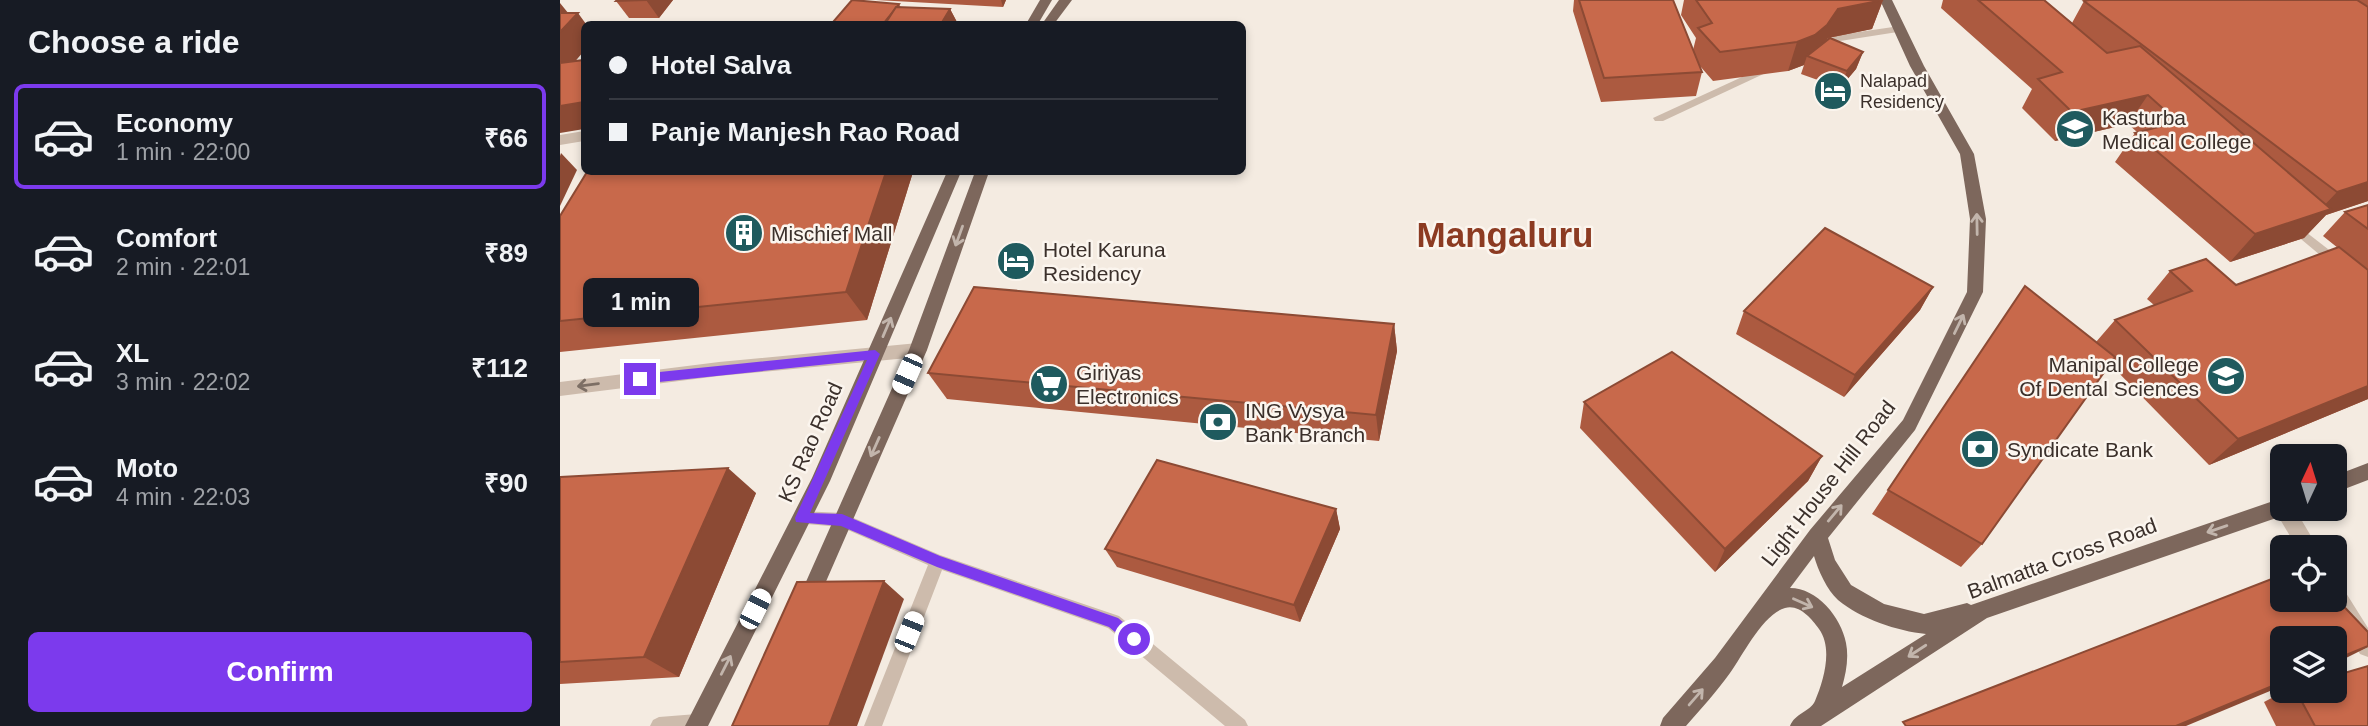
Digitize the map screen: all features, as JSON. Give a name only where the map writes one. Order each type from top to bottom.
[{"type":"main road","points":[[1034,21],[1046,0]]},
{"type":"main road","points":[[1050,21],[1066,0]]},
{"type":"main road","name":"Light House Hill Road","points":[[1671,726],[1721,668],[1817,536],[1909,425],[1975,292],[1978,219],[1967,154],[1917,66],[1886,0]]},
{"type":"main road","name":"KS Rao Road","points":[[696,724],[801,518],[953,175]]},
{"type":"main road","points":[[801,617],[918,350],[981,175]]},
{"type":"main road","points":[[2347,480],[2368,471]]},
{"type":"main road","name":"Balmatta Cross Road","points":[[1801,726],[1981,610],[2270,512]]},
{"type":"main road","points":[[1817,536],[1826,564],[1844,592],[1880,613],[1924,624],[1981,610]]},
{"type":"main road","name":"Light House Hill Road","points":[[1764,606],[1782,598],[1798,599],[1819,611],[1833,630],[1837,647],[1833,686],[1822,712]]},
{"type":"street","points":[[560,140],[581,136]]},
{"type":"street","points":[[560,389],[719,369],[918,350]]},
{"type":"street","points":[[2346,612],[2368,647]]},
{"type":"lane","points":[[1810,49],[1838,38],[1900,29]]},
{"type":"lane","points":[[1659,118],[1785,60]]},
{"type":"lane","points":[[2285,219],[2368,287]]},
{"type":"lane","points":[[801,518],[842,520],[937,561],[1113,622],[1239,726]]},
{"type":"lane","points":[[873,726],[937,561]]},
{"type":"lane","points":[[659,726],[696,724]]},
{"type":"building","points":[[852,0],[899,4],[885,21],[834,21]]},
{"type":"building","points":[[1579,0],[1673,0],[1702,72],[1604,78]]},
{"type":"building","points":[[1696,0],[1883,0],[1838,9],[1827,25],[1815,35],[1797,42],[1720,52],[1698,28],[1712,23]]},
{"type":"building","points":[[1978,0],[2044,0],[2107,53],[2140,46],[2331,209],[2255,234],[2135,133],[2178,122],[2148,95],[2072,112],[2038,79],[2062,72]]},
{"type":"building","points":[[2357,0],[2368,7],[2368,182],[2337,192],[2084,1]]},
{"type":"building","points":[[896,7],[950,9],[943,21],[887,21]]},
{"type":"building","points":[[560,13],[578,13],[560,32]]},
{"type":"building","points":[[1830,38],[1863,52],[1847,71],[1807,56]]},
{"type":"building","points":[[581,60],[581,102],[560,106],[560,63]]},
{"type":"building","name":"Mischief Mall","points":[[585,175],[885,175],[846,292],[560,321],[560,216]]},
{"type":"building","points":[[2368,205],[2368,229],[2345,212]]},
{"type":"building","points":[[1825,228],[1933,287],[1855,375],[1744,311]]},
{"type":"building","points":[[2339,247],[2368,270],[2368,386],[2238,439],[2115,320],[2192,291],[2170,271],[2206,259],[2236,285]]},
{"type":"building","name":"Syndicate Bank","points":[[2025,286],[2115,357],[1982,544],[1888,490]]},
{"type":"building","points":[[974,287],[1394,324],[1376,415],[928,373]]},
{"type":"building","points":[[1672,352],[1822,456],[1725,549],[1584,402]]},
{"type":"building","points":[[1157,460],[1336,509],[1294,605],[1105,549]]},
{"type":"building","points":[[728,468],[644,657],[560,662],[560,477]]},
{"type":"building","points":[[2270,580],[2270,612],[2347,612],[2347,610],[2368,632],[2368,646],[2347,655],[2347,626],[2270,626],[2270,687],[2176,726],[1906,726],[1903,722]]},
{"type":"building","points":[[884,581],[829,726],[732,726],[797,582]]},
{"type":"building","points":[[2368,666],[2368,726],[2315,726],[2303,703],[2347,703],[2347,672]]},
{"type":"place","name":"Nalapad Residency","points":[[1833,91]]},
{"type":"place","name":"Kasturba Medical College","points":[[2075,129]]},
{"type":"place","name":"Mischief Mall","points":[[744,233]]},
{"type":"place","name":"Hotel Karuna Residency","points":[[1016,261]]},
{"type":"place","name":"Manipal College Of Dental Sciences","points":[[2226,376]]},
{"type":"place","name":"Giriyas Electronics","points":[[1049,384]]},
{"type":"place","name":"ING Vysya Bank Branch","points":[[1218,422]]},
{"type":"place","name":"Syndicate Bank","points":[[1980,449]]},
{"type":"district","name":"Mangaluru","points":[[1505,234]]},
{"type":"route","points":[[640,379],[875,354],[820,481],[801,518],[842,520],[937,561],[1113,622],[1134,639]]}]
